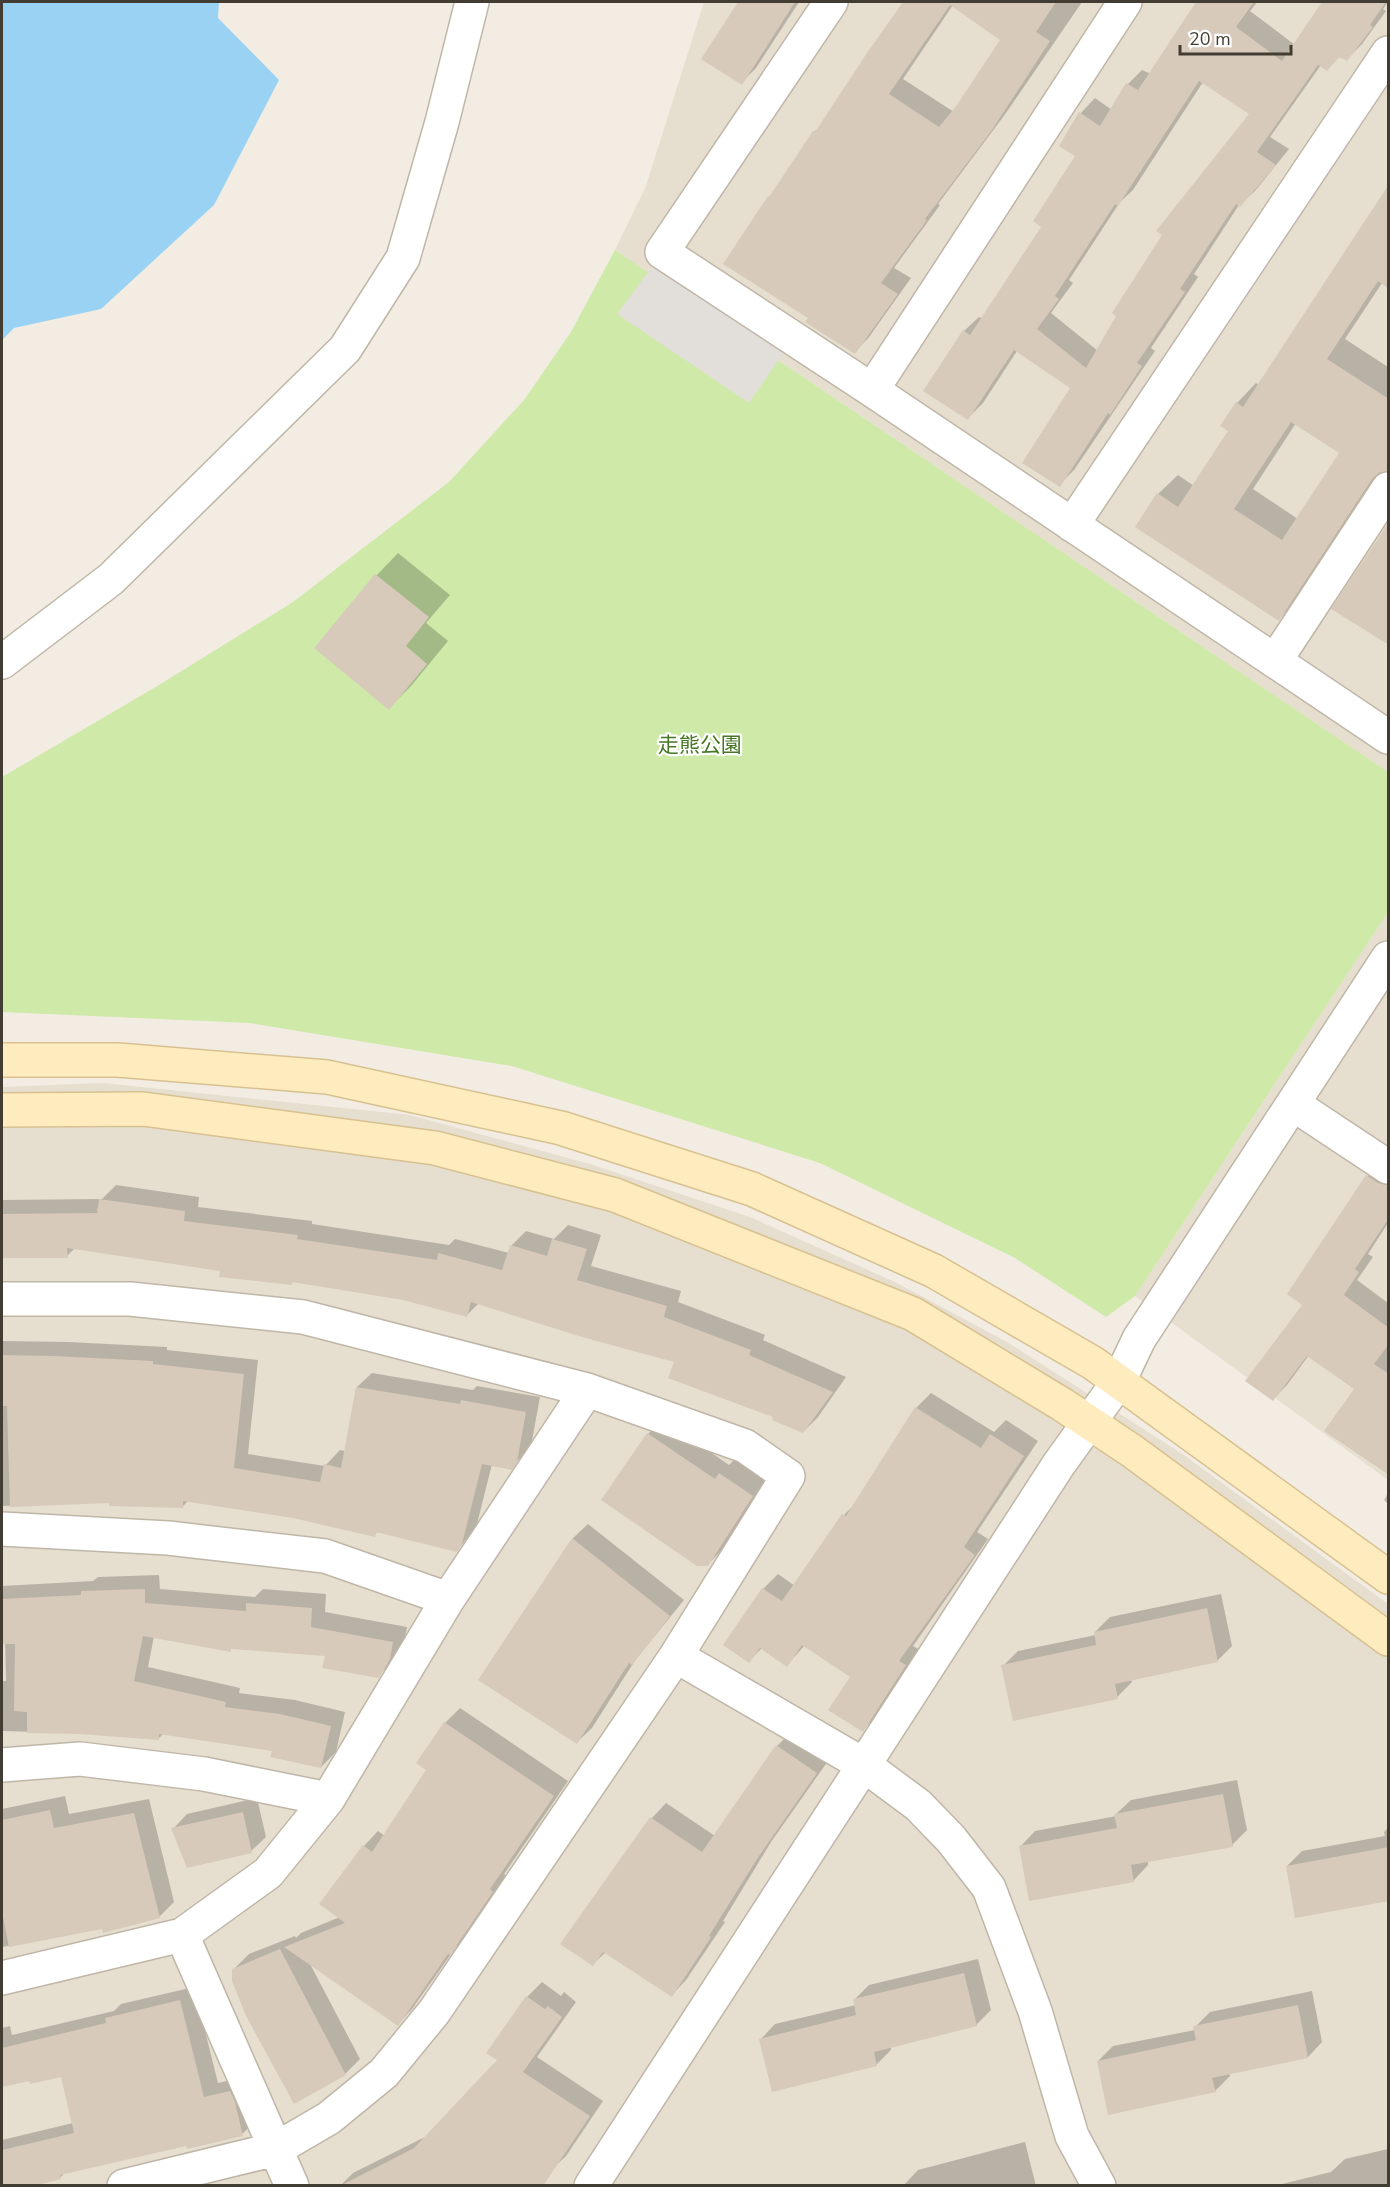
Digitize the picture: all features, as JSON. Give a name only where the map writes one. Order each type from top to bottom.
[{"type":"street","points":[[2,662],[111,579],[345,349],[404,258],[442,122],[472,2]]},
{"type":"street","points":[[831,2],[662,252],[1389,737]]},
{"type":"street","points":[[872,390],[1125,2]]},
{"type":"street","points":[[1072,525],[1389,53]]},
{"type":"street","points":[[1275,661],[1389,489]]},
{"type":"street","points":[[591,2186],[1059,1464],[1119,1381],[1139,1339],[1389,958]]},
{"type":"street","points":[[2,1060],[118,1060],[327,1077],[561,1128],[752,1189],[923,1267],[1093,1363],[1389,1577]]},
{"type":"street","points":[[1293,1104],[1389,1167]]},
{"type":"street","points":[[2,1110],[142,1109],[435,1148],[615,1195],[913,1314],[1132,1451],[1389,1639]]},
{"type":"street","points":[[2,1299],[130,1299],[303,1317],[587,1390],[745,1446],[788,1476],[676,1656],[434,2012],[384,2073],[330,2118],[276,2149],[124,2186]]},
{"type":"street","points":[[2,1978],[182,1935],[268,1873],[328,1798],[448,1599],[587,1390]]},
{"type":"street","points":[[2,1529],[168,1538],[324,1556],[448,1599]]},
{"type":"street","points":[[676,1656],[864,1765],[918,1804],[951,1839],[989,1888],[1035,2011],[1072,2136],[1099,2186]]},
{"type":"street","points":[[2,1765],[80,1759],[204,1774],[328,1798]]},
{"type":"street","points":[[182,1935],[292,2186]]},
{"type":"shaded area","points":[[704,2],[1388,2],[1388,772],[615,250],[646,186]]},
{"type":"shaded area","points":[[652,267],[784,352],[749,403],[617,314]]},
{"type":"shaded area","points":[[1388,912],[1388,1480],[1135,1296]]},
{"type":"shaded area","points":[[103,1083],[410,1115],[590,1164],[750,1217],[895,1282],[1007,1342],[1181,1453],[1388,1604],[1388,2185],[2,2185],[2,1087]]},
{"type":"green space","name":"走熊公園","points":[[615,250],[1388,772],[1388,912],[1135,1296],[1106,1317],[1015,1258],[820,1163],[512,1066],[250,1023],[2,1012],[2,777],[154,688],[293,602],[449,482],[524,400],[571,332]]},
{"type":"water","points":[[2,2],[219,2],[218,18],[279,80],[214,205],[101,309],[14,328],[2,340]]},
{"type":"building","points":[[738,2],[795,2],[742,85],[701,59]]},
{"type":"building","points":[[903,2],[1056,2],[1036,32],[1050,41],[992,130],[925,219],[927,220],[881,283],[898,294],[855,354],[805,322],[808,318],[723,264]],"holes":[[[950,5],[1000,40],[957,105],[939,127],[889,94]]]},
{"type":"building","points":[[1196,2],[1254,2],[1236,27],[1282,61],[1322,2],[1386,2],[1370,25],[1373,27],[1347,61],[1339,57],[1327,71],[1318,65],[1257,152],[1276,165],[1240,207],[1236,204],[1180,289],[1185,292],[1137,363],[1142,366],[1060,487],[1022,463],[1070,388],[1014,350],[968,420],[923,391],[963,330],[970,335],[1041,227],[1033,221],[1075,156],[1059,146],[1079,112],[1100,126],[1126,83],[1138,90]],"holes":[[[1199,81],[1249,114],[1156,231],[1162,235],[1112,313],[1116,316],[1086,368],[1037,329],[1059,299],[1055,296],[1115,204],[1118,206]]]},
{"type":"building","points":[[1389,184],[1389,288],[1378,281],[1327,359],[1389,399],[1389,470],[1379,473],[1372,479],[1279,621],[1135,527],[1157,493],[1178,507],[1228,431],[1220,426],[1236,402],[1243,407]],"holes":[[[1291,422],[1339,453],[1282,540],[1234,509]]]},
{"type":"building","points":[[1389,522],[1389,645],[1331,609]]},
{"type":"building","points":[[375,574],[429,617],[406,646],[427,664],[389,710],[314,648]]},
{"type":"building","points":[[1366,1175],[1378,1183],[1389,1185],[1389,1218],[1355,1269],[1359,1272],[1344,1295],[1389,1328],[1389,1344],[1374,1364],[1389,1374],[1389,1475],[1324,1431],[1354,1389],[1307,1356],[1273,1401],[1245,1381],[1302,1305],[1287,1294]]},
{"type":"building","points":[[99,1199],[185,1211],[184,1221],[298,1235],[297,1239],[437,1260],[438,1253],[502,1270],[510,1245],[547,1256],[552,1239],[587,1249],[577,1280],[667,1306],[664,1317],[751,1350],[749,1355],[833,1392],[803,1433],[772,1420],[773,1417],[668,1378],[674,1362],[582,1337],[471,1302],[467,1317],[403,1300],[292,1282],[292,1285],[219,1277],[220,1271],[67,1248],[68,1258],[2,1258],[2,1214],[97,1213]]},
{"type":"building","points":[[2,1355],[153,1361],[153,1364],[244,1374],[234,1468],[320,1482],[324,1464],[341,1468],[356,1387],[460,1404],[461,1400],[526,1412],[517,1462],[512,1470],[482,1464],[462,1544],[457,1552],[376,1532],[375,1537],[293,1518],[183,1501],[183,1508],[109,1506],[109,1503],[10,1507],[7,1406],[2,1406]]},
{"type":"building","points":[[915,1407],[981,1448],[990,1434],[1024,1456],[964,1547],[975,1555],[899,1661],[906,1665],[863,1732],[828,1710],[850,1677],[802,1645],[787,1667],[760,1648],[749,1663],[723,1645],[762,1588],[782,1601],[842,1514],[846,1516]]},
{"type":"building","points":[[647,1433],[715,1479],[719,1473],[753,1496],[708,1566],[697,1566],[601,1500]]},
{"type":"building","points":[[572,1538],[670,1616],[632,1665],[629,1663],[577,1744],[478,1680]]},
{"type":"building","points":[[145,1589],[145,1603],[246,1611],[246,1603],[312,1608],[311,1627],[393,1642],[390,1659],[379,1678],[322,1668],[325,1656],[231,1649],[231,1652],[143,1636],[134,1681],[226,1702],[225,1707],[280,1714],[331,1726],[321,1768],[270,1757],[272,1751],[159,1734],[159,1740],[80,1734],[27,1733],[27,1712],[14,1711],[15,1644],[3,1644],[2,1599],[81,1595],[81,1591]]},
{"type":"building","points":[[1207,1608],[1218,1662],[1115,1684],[1118,1699],[1013,1721],[1001,1665],[1096,1645],[1094,1632]]},
{"type":"building","points":[[444,1722],[554,1796],[490,1889],[493,1892],[398,2026],[284,1947],[345,1923],[319,1904],[363,1845],[372,1852],[426,1770],[416,1763]]},
{"type":"building","points":[[776,1745],[817,1773],[757,1859],[672,1997],[603,1952],[593,1966],[560,1944],[650,1817],[702,1852]]},
{"type":"building","points":[[1223,1794],[1233,1847],[1131,1865],[1134,1882],[1029,1901],[1019,1846],[1117,1828],[1114,1814]]},
{"type":"building","points":[[50,1810],[54,1828],[134,1813],[160,1918],[103,1933],[102,1929],[9,1947],[2,1912],[2,1820]]},
{"type":"building","points":[[243,1812],[252,1853],[187,1868],[171,1828]]},
{"type":"building","points":[[1389,1847],[1389,1901],[1295,1918],[1286,1866]]},
{"type":"building","points":[[280,1949],[346,2075],[294,2104],[246,2016],[232,1981],[232,1969]]},
{"type":"building","points":[[964,1973],[977,2026],[874,2052],[877,2066],[772,2092],[759,2039],[856,2015],[853,1999]]},
{"type":"building","points":[[526,1996],[545,2009],[548,2006],[562,2017],[523,2072],[590,2116],[543,2186],[340,2186],[414,2148],[497,2060],[486,2053]]},
{"type":"building","points":[[180,2000],[204,2097],[230,2091],[243,2136],[187,2149],[186,2146],[60,2175],[61,2179],[33,2186],[2,2186],[2,2150],[74,2133],[61,2077],[2,2087],[2,2048],[106,2023],[105,2018]]},
{"type":"building","points":[[1298,2005],[1308,2058],[1212,2078],[1216,2092],[1108,2115],[1097,2061],[1196,2040],[1193,2026]]}]
